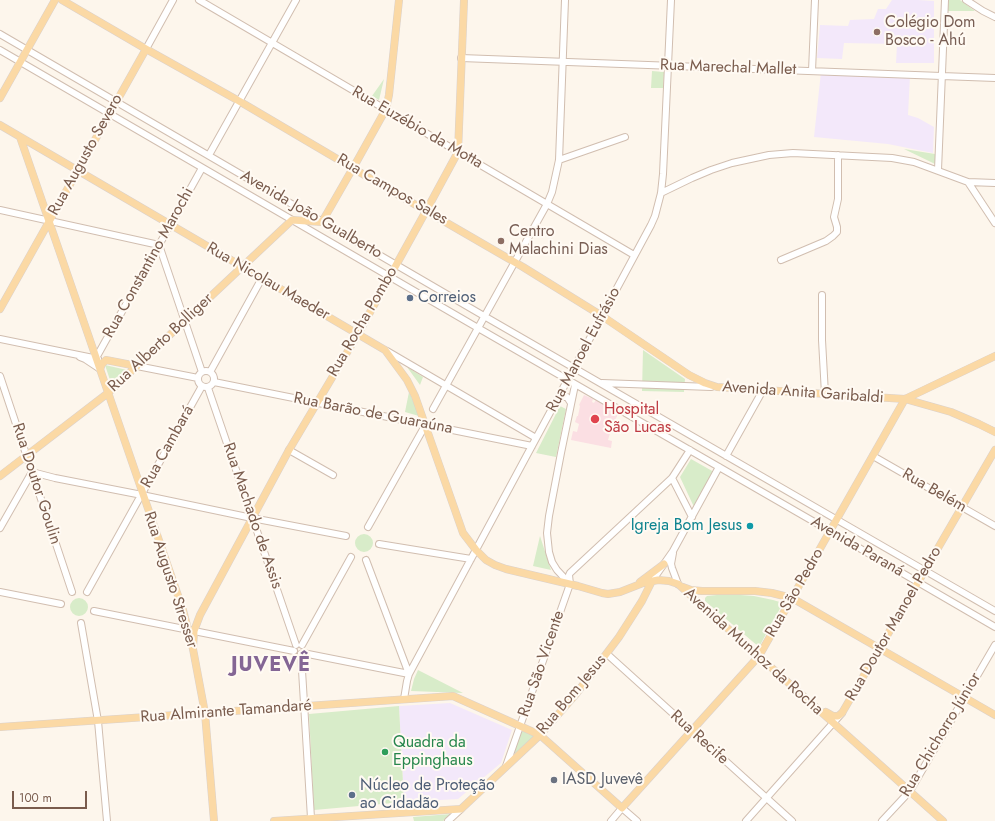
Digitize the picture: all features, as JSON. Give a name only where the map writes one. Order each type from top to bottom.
[{"type":"main road","points":[[0,98],[55,0]]},
{"type":"main road","name":"Rua Campos Sales","points":[[62,0],[239,101],[514,262],[602,316],[689,375],[717,387]]},
{"type":"main road","points":[[292,220],[322,222],[354,168],[386,109],[389,95],[399,0]]},
{"type":"main road","name":"Rua Rocha Pombo","points":[[193,649],[191,630],[289,450],[358,334],[458,152],[464,0]]},
{"type":"main road","name":"Rua Augusto Severo","points":[[0,309],[146,49]]},
{"type":"main road","name":"Rua Nicolau Maeder","points":[[0,125],[385,350]]},
{"type":"main road","name":"Rua Augusto Stresser","points":[[20,137],[142,495],[182,610],[191,630]]},
{"type":"main road","name":"Rua Alberto Bolliger","points":[[0,476],[108,393],[292,220]]},
{"type":"main road","name":"Avenida Munhoz da Rocha","points":[[385,350],[407,380],[415,396],[426,424],[460,527],[467,539],[486,560],[500,567],[608,594],[620,592],[652,581],[663,580],[678,584],[943,821]]},
{"type":"main road","name":"Avenida Anita Garibaldi","points":[[717,387],[905,399],[995,356]]},
{"type":"main road","points":[[100,369],[106,360],[136,366]]},
{"type":"main road","points":[[126,376],[129,370],[128,364]]},
{"type":"main road","points":[[905,399],[951,412],[995,432]]},
{"type":"main road","name":"Rua São Pedro","points":[[622,808],[759,656],[905,399]]},
{"type":"main road","name":"Rua Doutor Manoel Pedro","points":[[842,713],[995,450]]},
{"type":"main road","points":[[635,586],[664,564]]},
{"type":"main road","name":"Rua Bom Jesus","points":[[461,809],[540,735],[576,694],[606,654],[642,601],[652,581]]},
{"type":"main road","points":[[678,584],[685,588],[697,591],[755,590],[792,598],[995,715]]},
{"type":"main road","points":[[182,610],[191,617],[200,615]]},
{"type":"main road","name":"Rua Augusto Stresser","points":[[193,649],[205,713],[214,821]]},
{"type":"main road","name":"Rua Almirante Tamandaré","points":[[0,727],[453,696],[521,726]]},
{"type":"main road","points":[[807,700],[833,716],[838,716],[842,713]]},
{"type":"main road","points":[[521,726],[540,735],[622,808]]},
{"type":"main road","points":[[274,821],[310,820],[461,809]]},
{"type":"street","name":"Rua Augusto Severo","points":[[146,49],[173,0]]},
{"type":"street","name":"Rua Euzébio da Motta","points":[[199,0],[634,255]]},
{"type":"street","points":[[209,155],[296,0]]},
{"type":"street","points":[[433,409],[547,204],[555,180],[559,160],[565,0]]},
{"type":"street","name":"Rua Manoel Eufrásio","points":[[404,699],[407,681],[410,674],[651,225],[661,193],[663,174],[671,0]]},
{"type":"street","points":[[812,71],[815,0]]},
{"type":"street","points":[[938,170],[945,0]]},
{"type":"street","points":[[966,0],[995,17]]},
{"type":"street","name":"Avenida João Gualberto","points":[[0,34],[322,222],[478,328],[719,467]]},
{"type":"street","name":"Avenida João Gualberto","points":[[0,50],[316,234],[484,316],[726,456]]},
{"type":"street","name":"Rua Marechal Mallet","points":[[462,58],[995,78]]},
{"type":"street","points":[[559,160],[625,138]]},
{"type":"street","points":[[661,193],[711,170],[753,158],[781,153],[892,158],[914,162],[968,182],[995,183]]},
{"type":"street","points":[[781,260],[826,241],[837,232],[834,217],[838,199],[838,155]]},
{"type":"street","name":"Rua Constantino Marochi","points":[[96,358],[202,168]]},
{"type":"street","points":[[968,182],[995,223]]},
{"type":"street","points":[[0,210],[159,245],[202,372]]},
{"type":"street","points":[[316,234],[322,222]]},
{"type":"street","points":[[210,372],[262,278]]},
{"type":"street","points":[[822,295],[822,340],[825,394]]},
{"type":"street","points":[[0,339],[106,360]]},
{"type":"street","name":"Rua Nicolau Maeder","points":[[385,350],[536,438]]},
{"type":"street","points":[[65,352],[85,359],[100,369]]},
{"type":"street","points":[[136,366],[198,378]]},
{"type":"street","points":[[202,372],[210,372],[214,375],[214,382],[212,386],[205,387],[199,383],[198,378],[202,372]]},
{"type":"street","name":"Rua Doutor Goulin","points":[[0,376],[72,592]]},
{"type":"street","name":"Rua Barão de Guaraúna","points":[[214,382],[532,446]]},
{"type":"street","name":"Avenida Anita Garibaldi","points":[[601,383],[717,387]]},
{"type":"street","points":[[570,584],[552,562],[549,552],[547,533],[550,509],[575,385]]},
{"type":"street","name":"Rua Cambará","points":[[87,592],[205,387]]},
{"type":"street","name":"Rua Machado de Assis","points":[[205,387],[297,647],[304,650],[302,654]]},
{"type":"street","points":[[726,456],[763,390]]},
{"type":"street","points":[[558,397],[567,397],[571,403]]},
{"type":"street","points":[[368,527],[426,424]]},
{"type":"street","points":[[518,443],[523,439],[523,430]]},
{"type":"street","points":[[289,450],[333,475]]},
{"type":"street","name":"Rua São Vicente","points":[[506,766],[570,584],[570,573],[672,478],[690,450]]},
{"type":"street","name":"Avenida Paraná","points":[[726,456],[995,611]]},
{"type":"street","name":"Rua Belém","points":[[873,456],[995,526]]},
{"type":"street","name":"Avenida Paraná","points":[[719,467],[995,627]]},
{"type":"street","name":"Rua Bom Jesus","points":[[652,581],[673,551],[719,467]]},
{"type":"street","points":[[0,528],[32,472],[55,478],[346,536]]},
{"type":"street","points":[[672,478],[692,517]]},
{"type":"street","points":[[379,544],[471,559]]},
{"type":"street","name":"Rua Bom Jesus","points":[[673,551],[672,568],[678,584]]},
{"type":"street","points":[[351,557],[297,647],[297,654],[410,674]]},
{"type":"street","points":[[366,560],[410,674]]},
{"type":"street","points":[[0,592],[61,604]]},
{"type":"street","points":[[94,611],[191,630],[297,647]]},
{"type":"street","points":[[80,623],[98,720],[107,821]]},
{"type":"street","name":"Rua Chichorro Júnior","points":[[882,821],[910,791],[964,697],[994,649]]},
{"type":"street","points":[[302,654],[310,820]]},
{"type":"street","name":"Rua Recife","points":[[606,654],[792,821]]},
{"type":"street","name":"Rua Doutor Manoel Pedro","points":[[746,821],[842,713]]},
{"type":"street","points":[[622,808],[637,821]]},
{"type":"street","name":"Rua São Pedro","points":[[611,821],[622,808]]},
{"type":"street","name":"Rua Bom Jesus","points":[[448,821],[461,809]]},
{"type":"shaded area","name":"Colégio Dom Bosco - Ahú","points":[[892,0],[934,1],[934,63],[896,63],[897,44],[844,43],[842,59],[817,58],[820,25],[848,26],[850,20],[874,19],[878,9],[886,9]]},
{"type":"shaded area","points":[[821,72],[910,76],[908,115],[918,118],[934,127],[933,153],[888,144],[814,137]]},
{"type":"shaded area","name":"Hospital São Lucas","points":[[584,395],[593,399],[592,402],[594,403],[596,400],[619,413],[613,423],[608,440],[612,441],[611,448],[571,440],[573,431],[577,432],[579,424],[575,422],[578,416],[579,405]]},
{"type":"shaded area","points":[[450,703],[512,730],[501,763],[458,799],[404,802],[399,706]]},
{"type":"green space","points":[[948,0],[960,0],[975,11],[948,11]]},
{"type":"green space","points":[[652,71],[664,72],[663,88],[651,88]]},
{"type":"green space","points":[[384,79],[379,100],[372,96]]},
{"type":"green space","points":[[904,149],[935,154],[935,164]]},
{"type":"green space","points":[[643,350],[685,379],[684,392],[642,391]]},
{"type":"green space","points":[[105,365],[127,370],[111,383]]},
{"type":"green space","points":[[407,367],[423,377],[420,385]]},
{"type":"green space","points":[[409,392],[415,405],[419,416],[405,412]]},
{"type":"green space","points":[[560,406],[566,409],[556,457],[536,453]]},
{"type":"green space","points":[[691,459],[714,472],[694,507],[680,477]]},
{"type":"green space","points":[[364,534],[370,537],[373,543],[370,549],[364,552],[358,549],[355,543],[358,537]]},
{"type":"green space","points":[[540,536],[551,570],[533,566]]},
{"type":"green space","points":[[727,594],[754,596],[783,603],[759,647],[705,601],[707,596]]},
{"type":"green space","points":[[79,598],[85,601],[88,607],[85,613],[79,616],[73,613],[70,607],[73,601]]},
{"type":"green space","points":[[418,670],[463,693],[411,691]]},
{"type":"green space","points":[[399,706],[404,802],[314,810],[309,714]]},
{"type":"green space","points":[[522,730],[536,735],[512,757]]},
{"type":"green space","points":[[451,814],[443,821],[414,821],[413,817]]},
{"type":"place","name":"Colégio Dom Bosco - Ahú","points":[[877,32]]},
{"type":"place","name":"Centro Malachini Dias","points":[[501,241]]},
{"type":"place","name":"Correios","points":[[410,298]]},
{"type":"place","name":"Hospital São Lucas","points":[[595,419]]},
{"type":"place","name":"Igreja Bom Jesus","points":[[750,526]]},
{"type":"place","name":"Quadra da Eppinghaus","points":[[385,752]]},
{"type":"place","name":"IASD Juvevê","points":[[554,780]]},
{"type":"place","name":"Núcleo de Proteção ao Cidadão","points":[[352,795]]},
{"type":"district","name":"JUVEVÊ","points":[[271,666]]}]
